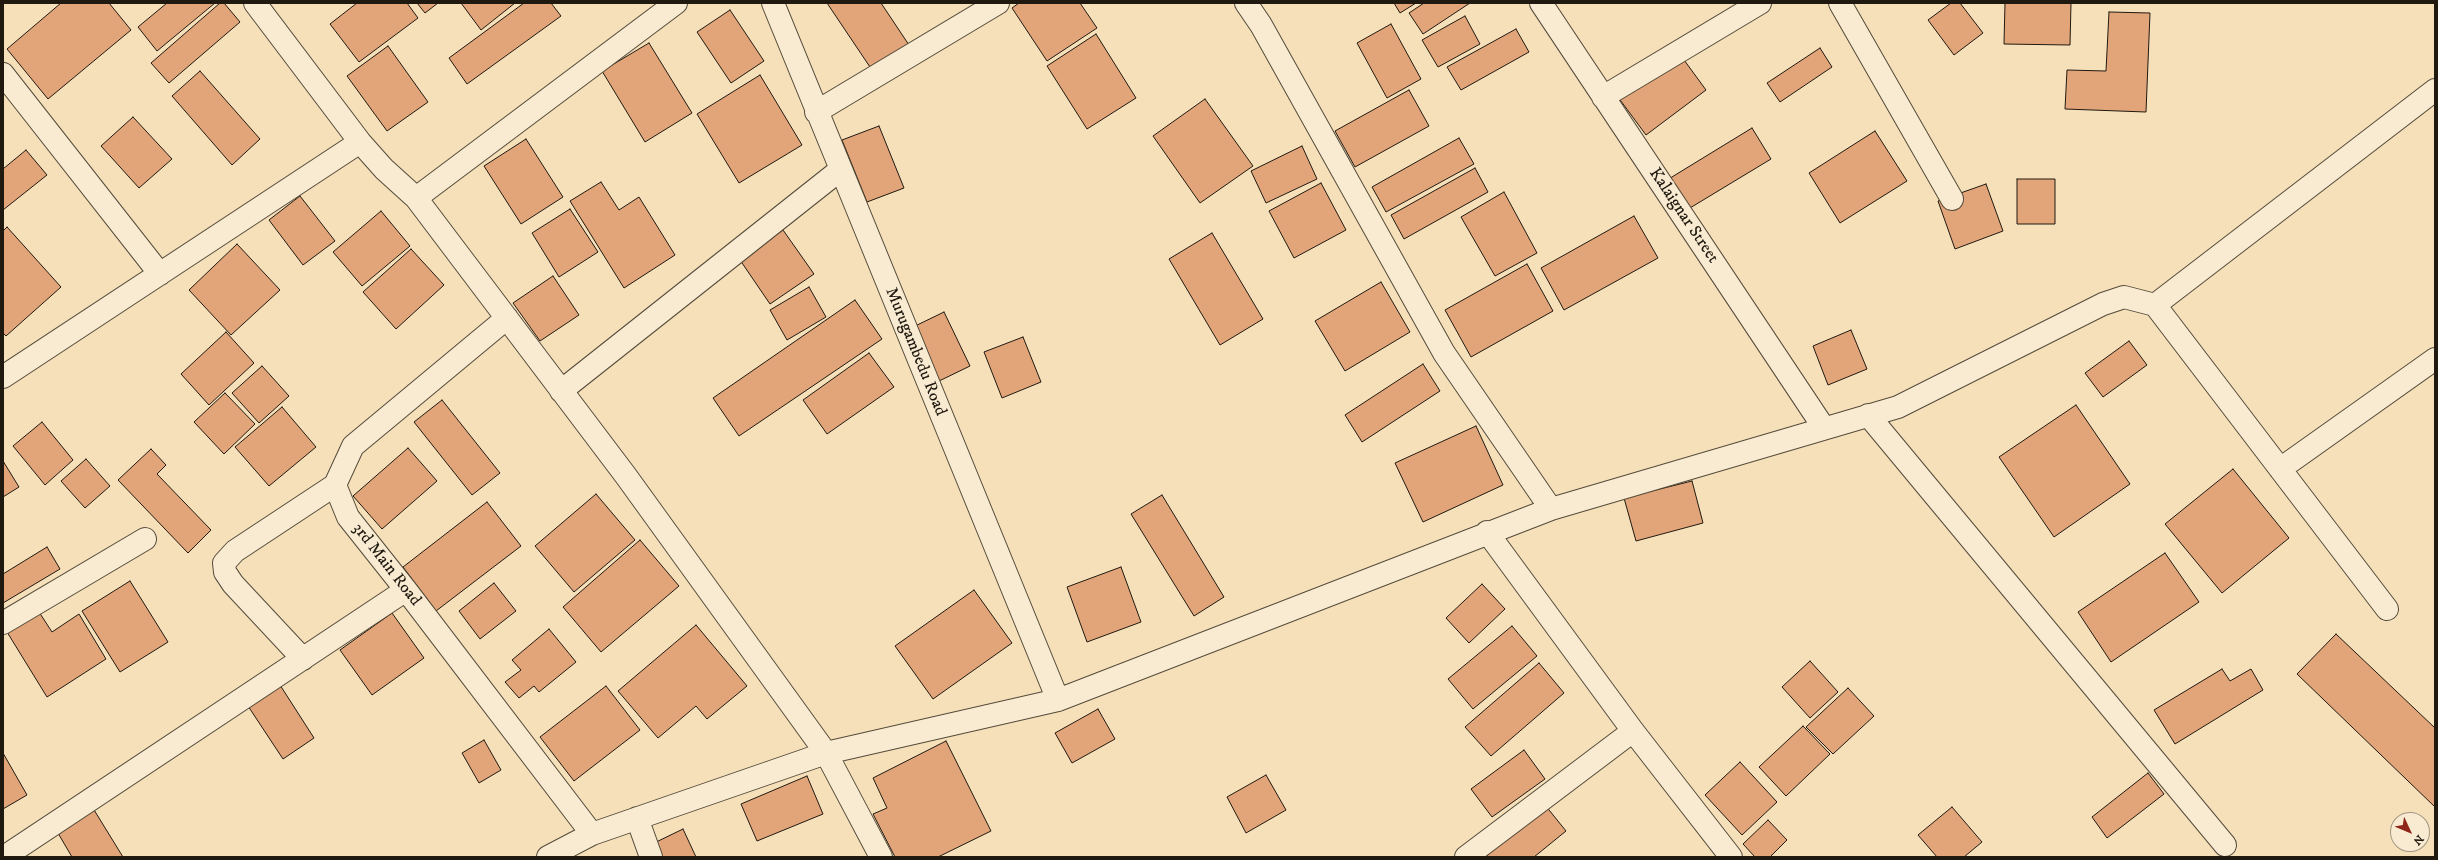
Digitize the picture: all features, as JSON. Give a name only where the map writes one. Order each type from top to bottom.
[{"type":"street","points":[[255,3],[360,142],[384,169],[416,198],[626,476],[826,753],[881,857]]},
{"type":"street","points":[[416,198],[676,3]]},
{"type":"street","name":"Murugambedu Road","points":[[773,3],[816,112],[1058,700]]},
{"type":"street","points":[[816,112],[998,3]]},
{"type":"street","points":[[1246,3],[1261,25],[1444,353],[1551,509]]},
{"type":"street","name":"Kalaignar Street","points":[[1541,3],[1824,428]]},
{"type":"street","points":[[1603,97],[1760,3]]},
{"type":"street","points":[[1840,3],[1952,199]]},
{"type":"street","points":[[3,74],[160,274]]},
{"type":"street","points":[[2155,305],[2435,90]]},
{"type":"street","points":[[3,377],[360,142]]},
{"type":"street","points":[[561,391],[840,170]]},
{"type":"street","points":[[548,857],[592,834],[826,753],[1058,700],[1487,532],[1551,509],[1898,407],[2104,304],[2124,296],[2155,305],[2387,609]]},
{"type":"street","points":[[303,658],[233,584],[225,572],[224,562],[235,551],[336,485],[353,446],[507,318]]},
{"type":"street","points":[[2280,469],[2435,358]]},
{"type":"street","points":[[1868,416],[2226,845]]},
{"type":"street","name":"3rd Main Road","points":[[336,485],[348,517],[406,590],[592,834]]},
{"type":"street","points":[[1487,532],[1633,731],[1731,857]]},
{"type":"street","points":[[3,623],[145,539]]},
{"type":"street","points":[[4,857],[406,590]]},
{"type":"street","points":[[1466,857],[1633,731]]},
{"type":"street","points":[[637,818],[652,857]]},
{"type":"building","points":[[61,3],[109,3],[131,30],[48,99],[7,49]]},
{"type":"building","points":[[167,3],[215,3],[157,51],[138,27]]},
{"type":"building","points":[[220,3],[224,3],[240,22],[169,83],[151,63]]},
{"type":"building","points":[[357,3],[407,3],[418,18],[359,62],[330,24]]},
{"type":"building","points":[[417,3],[438,3],[425,13]]},
{"type":"building","points":[[461,3],[515,3],[481,30]]},
{"type":"building","points":[[524,3],[551,3],[561,16],[467,84],[449,58]]},
{"type":"building","points":[[827,3],[881,3],[909,45],[872,70]]},
{"type":"building","points":[[1019,3],[1080,3],[1097,28],[1047,61],[1012,8]]},
{"type":"building","points":[[1394,3],[1416,3],[1400,13]]},
{"type":"building","points":[[1424,3],[1470,3],[1423,34],[1409,13]]},
{"type":"building","points":[[1951,3],[1960,3],[1983,33],[1954,55],[1928,20]]},
{"type":"building","points":[[2005,3],[2071,3],[2070,45],[2004,44]]},
{"type":"building","points":[[730,10],[764,61],[731,83],[697,32]]},
{"type":"building","points":[[2109,12],[2150,13],[2146,112],[2065,109],[2067,70],[2106,71]]},
{"type":"building","points":[[1465,16],[1480,44],[1438,67],[1422,40]]},
{"type":"building","points":[[1391,24],[1421,79],[1387,98],[1357,43]]},
{"type":"building","points":[[1516,29],[1529,52],[1461,90],[1447,67]]},
{"type":"building","points":[[1096,34],[1136,98],[1087,129],[1047,66]]},
{"type":"building","points":[[649,43],[692,113],[645,142],[602,71]]},
{"type":"building","points":[[388,46],[428,102],[387,131],[347,76]]},
{"type":"building","points":[[1820,48],[1832,67],[1780,102],[1767,83]]},
{"type":"building","points":[[1676,49],[1706,90],[1646,135],[1615,93]]},
{"type":"building","points":[[200,71],[260,139],[232,165],[172,96]]},
{"type":"building","points":[[760,75],[802,145],[739,183],[697,114]]},
{"type":"building","points":[[1409,90],[1429,126],[1355,167],[1335,131]]},
{"type":"building","points":[[1205,99],[1253,166],[1200,203],[1153,136]]},
{"type":"building","points":[[133,117],[172,159],[139,188],[101,146]]},
{"type":"building","points":[[879,126],[904,188],[867,202],[842,140]]},
{"type":"building","points":[[1752,128],[1771,159],[1685,211],[1667,180]]},
{"type":"building","points":[[1875,131],[1907,181],[1840,223],[1809,173]]},
{"type":"building","points":[[1459,138],[1474,164],[1386,212],[1372,187]]},
{"type":"building","points":[[526,139],[563,197],[521,224],[484,166]]},
{"type":"building","points":[[1302,146],[1317,179],[1266,203],[1251,171]]},
{"type":"building","points":[[26,150],[47,175],[3,210],[3,169]]},
{"type":"building","points":[[1475,168],[1488,192],[1404,239],[1391,215]]},
{"type":"building","points":[[2017,179],[2055,179],[2055,224],[2017,224]]},
{"type":"building","points":[[601,182],[619,210],[639,197],[675,255],[624,288],[570,201]]},
{"type":"building","points":[[1321,183],[1346,230],[1294,258],[1269,211]]},
{"type":"building","points":[[1986,184],[2003,231],[1955,249],[1938,201]]},
{"type":"building","points":[[1504,192],[1537,253],[1495,276],[1461,217]]},
{"type":"building","points":[[300,196],[335,241],[303,265],[269,220]]},
{"type":"building","points":[[570,209],[598,252],[559,277],[532,233]]},
{"type":"building","points":[[381,211],[410,246],[362,286],[333,252]]},
{"type":"building","points":[[1634,216],[1658,258],[1564,310],[1541,268]]},
{"type":"building","points":[[7,227],[61,287],[6,336],[3,333],[3,231]]},
{"type":"building","points":[[783,230],[814,274],[770,304],[740,260]]},
{"type":"building","points":[[1212,233],[1263,319],[1220,345],[1169,259]]},
{"type":"building","points":[[237,244],[280,290],[231,335],[189,290]]},
{"type":"building","points":[[411,249],[444,285],[396,329],[363,292]]},
{"type":"building","points":[[1527,264],[1553,311],[1471,357],[1445,310]]},
{"type":"building","points":[[553,276],[579,315],[540,341],[513,303]]},
{"type":"building","points":[[1381,282],[1410,332],[1345,371],[1315,321]]},
{"type":"building","points":[[809,287],[826,317],[787,340],[770,310]]},
{"type":"building","points":[[855,300],[882,339],[739,436],[713,398]]},
{"type":"building","points":[[944,312],[970,366],[937,382],[911,328]]},
{"type":"building","points":[[1851,330],[1867,369],[1828,385],[1813,346]]},
{"type":"building","points":[[226,332],[254,363],[209,405],[181,374]]},
{"type":"building","points":[[1023,337],[1041,382],[1002,398],[984,352]]},
{"type":"building","points":[[2129,341],[2147,365],[2103,397],[2085,373]]},
{"type":"building","points":[[869,353],[894,387],[827,434],[803,400]]},
{"type":"building","points":[[1423,364],[1440,391],[1362,442],[1345,415]]},
{"type":"building","points":[[262,366],[289,396],[259,423],[232,393]]},
{"type":"building","points":[[225,393],[255,424],[224,454],[194,422]]},
{"type":"building","points":[[442,400],[500,473],[472,495],[414,422]]},
{"type":"building","points":[[2076,405],[2130,484],[2054,537],[1999,457]]},
{"type":"building","points":[[282,407],[316,447],[269,486],[235,447]]},
{"type":"building","points":[[42,422],[73,460],[45,485],[13,446]]},
{"type":"building","points":[[1476,426],[1503,485],[1423,522],[1395,463]]},
{"type":"building","points":[[408,448],[437,481],[382,529],[353,496]]},
{"type":"building","points":[[151,449],[166,465],[157,474],[211,530],[188,553],[118,480]]},
{"type":"building","points":[[86,459],[110,486],[85,508],[61,481]]},
{"type":"building","points":[[3,461],[19,487],[3,497]]},
{"type":"building","points":[[2233,469],[2289,538],[2222,593],[2165,524]]},
{"type":"building","points":[[1692,481],[1703,523],[1636,541],[1624,498]]},
{"type":"building","points":[[596,494],[635,540],[574,592],[535,546]]},
{"type":"building","points":[[1162,495],[1224,597],[1194,616],[1131,514]]},
{"type":"building","points":[[487,502],[521,546],[436,611],[403,567]]},
{"type":"building","points":[[640,540],[679,586],[601,652],[563,607]]},
{"type":"building","points":[[47,547],[60,569],[3,603],[3,574]]},
{"type":"building","points":[[2165,553],[2199,602],[2111,662],[2078,612]]},
{"type":"building","points":[[1121,567],[1141,622],[1087,642],[1067,587]]},
{"type":"building","points":[[130,581],[168,642],[120,672],[82,611]]},
{"type":"building","points":[[494,583],[516,611],[480,639],[459,611]]},
{"type":"building","points":[[1482,584],[1505,609],[1469,643],[1446,618]]},
{"type":"building","points":[[974,590],[1012,643],[933,699],[895,646]]},
{"type":"building","points":[[39,612],[52,632],[79,614],[106,659],[47,697],[7,632]]},
{"type":"building","points":[[392,613],[424,658],[372,695],[340,650]]},
{"type":"building","points":[[696,625],[747,686],[707,719],[696,706],[658,738],[618,691]]},
{"type":"building","points":[[1512,626],[1537,656],[1473,709],[1448,679]]},
{"type":"building","points":[[549,629],[576,662],[539,692],[534,686],[519,698],[505,682],[521,670],[512,660]]},
{"type":"building","points":[[2336,634],[2435,728],[2435,807],[2297,674]]},
{"type":"building","points":[[1810,661],[1838,692],[1810,718],[1782,687]]},
{"type":"building","points":[[1539,663],[1564,693],[1491,756],[1465,727]]},
{"type":"building","points":[[2222,669],[2230,681],[2251,669],[2263,690],[2175,744],[2154,710]]},
{"type":"building","points":[[280,685],[314,738],[283,759],[248,706]]},
{"type":"building","points":[[606,686],[640,730],[574,781],[540,737]]},
{"type":"building","points":[[1848,688],[1874,716],[1833,754],[1806,727]]},
{"type":"building","points":[[1098,709],[1115,739],[1072,763],[1055,733]]},
{"type":"building","points":[[1803,726],[1830,754],[1786,796],[1759,767]]},
{"type":"building","points":[[484,740],[501,770],[479,783],[462,753]]},
{"type":"building","points":[[946,741],[991,831],[938,857],[895,857],[873,814],[887,808],[873,778]]},
{"type":"building","points":[[1524,750],[1545,779],[1492,817],[1471,789]]},
{"type":"building","points":[[3,753],[27,795],[3,809]]},
{"type":"building","points":[[1740,762],[1777,802],[1742,835],[1705,795]]},
{"type":"building","points":[[2148,773],[2164,794],[2107,838],[2092,817]]},
{"type":"building","points":[[1266,775],[1286,810],[1246,833],[1227,797]]},
{"type":"building","points":[[807,776],[823,814],[757,841],[741,804]]},
{"type":"building","points":[[91,805],[123,857],[72,857],[55,828]]},
{"type":"building","points":[[1545,805],[1566,831],[1534,857],[1488,857],[1486,854]]},
{"type":"building","points":[[1952,807],[1982,842],[1964,857],[1937,857],[1918,835]]},
{"type":"building","points":[[1768,820],[1787,840],[1770,857],[1755,857],[1743,844]]},
{"type":"building","points":[[683,829],[696,857],[654,857],[648,846]]}]
